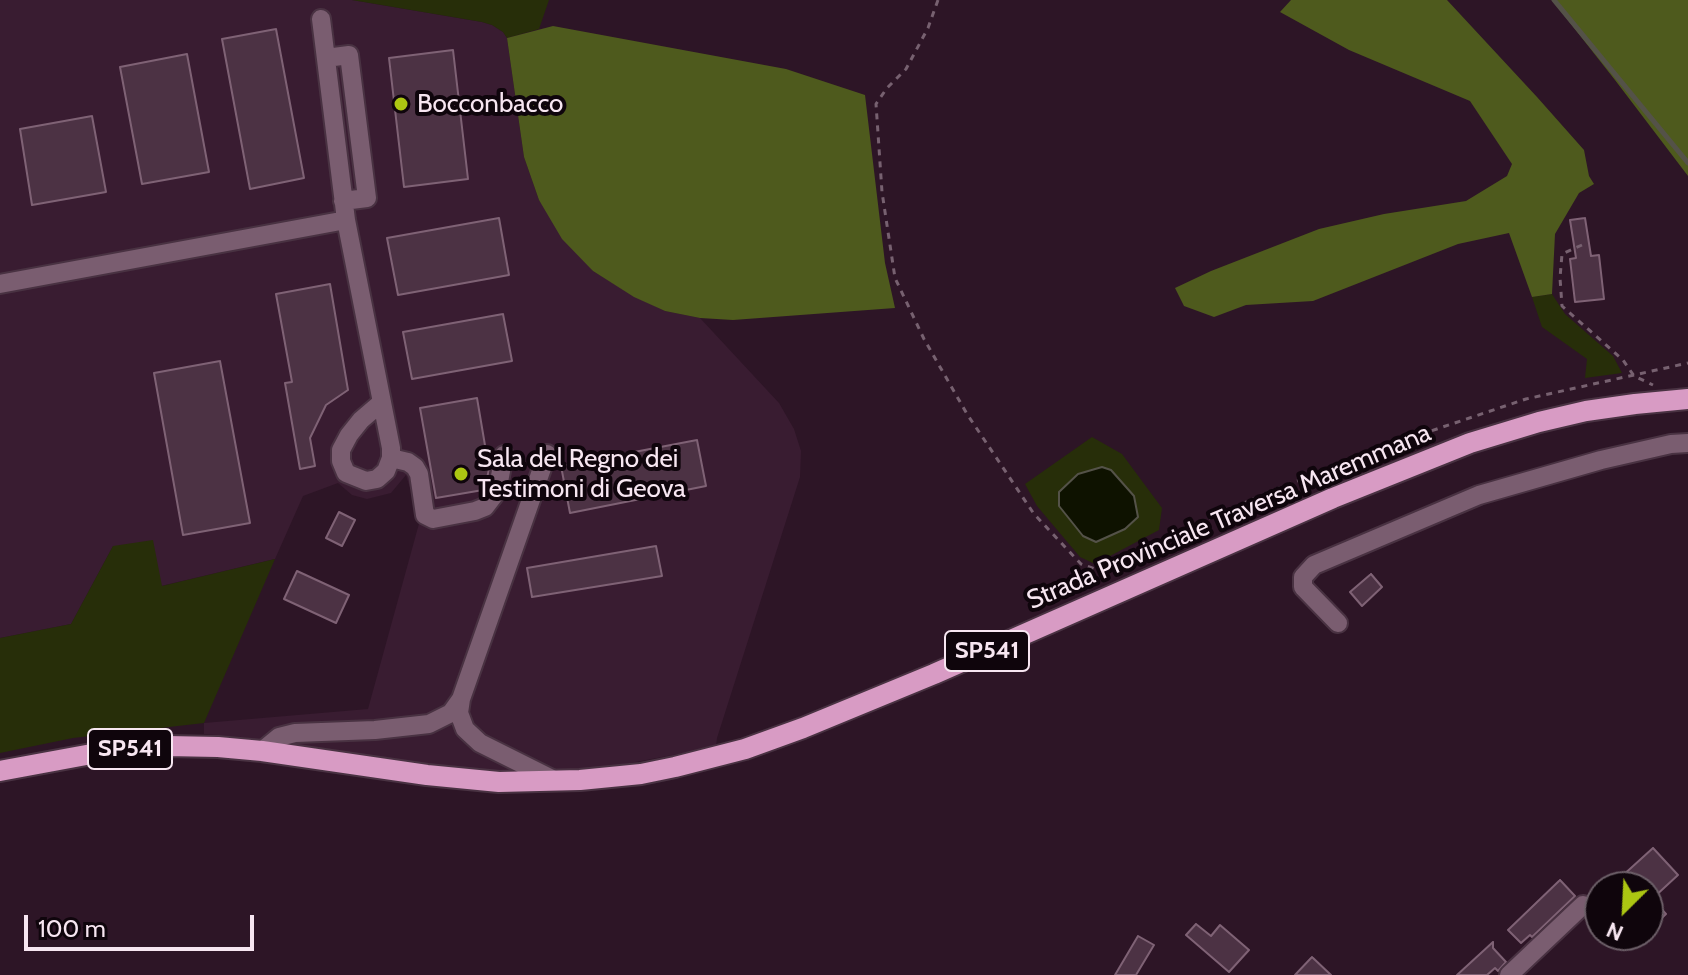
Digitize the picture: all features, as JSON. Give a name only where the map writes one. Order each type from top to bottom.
[{"type":"main road","name":"Strada Provinciale Traversa Maremmana","points":[[0,771],[126,749],[193,746],[262,751],[470,780],[557,782],[658,771],[758,745],[934,674],[1333,498],[1443,453],[1557,418],[1615,406],[1688,399]]},
{"type":"street","points":[[321,19],[346,220],[382,402],[391,448],[391,458],[382,476],[371,481],[351,476],[346,473],[341,461],[341,450],[361,420],[382,402]]},
{"type":"street","points":[[0,284],[346,220]]},
{"type":"street","points":[[1338,623],[1303,587],[1303,577],[1314,565],[1479,495],[1601,460],[1688,443]]},
{"type":"street","points":[[547,454],[461,699],[459,713],[461,723],[473,738],[557,782]]},
{"type":"street","points":[[391,458],[415,467],[419,474],[425,515],[433,519],[485,507],[498,487],[504,455]]},
{"type":"street","points":[[262,751],[279,737],[295,733],[429,724],[451,713],[461,699]]},
{"type":"street","points":[[1509,975],[1583,905]]},
{"type":"path","points":[[938,0],[928,28],[906,69],[876,104],[882,192],[895,278],[924,339],[967,414],[1034,514],[1081,564],[1095,569],[1271,491],[1407,439],[1526,399],[1688,363]]},
{"type":"path","points":[[1582,245],[1562,254],[1562,306],[1623,360],[1634,376],[1653,384],[1661,401]]},
{"type":"shaded area","points":[[0,0],[352,0],[482,22],[503,32],[507,38],[524,157],[539,200],[593,271],[665,311],[700,318],[779,403],[794,429],[801,451],[800,477],[716,747],[614,766],[509,772],[464,770],[204,734],[204,723],[368,709],[420,520],[406,475],[391,493],[367,499],[352,495],[338,483],[303,496],[275,559],[161,586],[113,546],[71,624],[0,638]]},
{"type":"shaded area","points":[[1102,467],[1111,470],[1134,496],[1138,517],[1125,529],[1096,542],[1083,536],[1059,506],[1059,492],[1078,474]]},
{"type":"green space","points":[[352,0],[549,0],[539,29],[507,38],[503,32],[482,22]]},
{"type":"green space","points":[[1291,0],[1447,0],[1537,97],[1584,150],[1589,176],[1594,184],[1579,193],[1555,234],[1552,294],[1532,297],[1509,233],[1458,244],[1313,301],[1246,305],[1214,317],[1184,306],[1175,288],[1211,271],[1319,229],[1384,214],[1466,201],[1507,176],[1512,164],[1470,101],[1349,50],[1280,12]]},
{"type":"green space","points":[[1552,0],[1688,0],[1688,176],[1615,80]]},
{"type":"green space","points":[[553,26],[786,69],[865,95],[885,263],[895,308],[733,320],[700,318],[665,311],[634,297],[593,271],[562,239],[539,200],[524,157],[507,38]]},
{"type":"green space","points":[[1552,294],[1565,314],[1613,356],[1622,373],[1585,378],[1587,359],[1542,327],[1532,297]]},
{"type":"green space","points":[[1092,437],[1122,454],[1162,508],[1159,530],[1095,564],[1080,557],[1037,506],[1025,484]]},
{"type":"green space","points":[[153,540],[162,586],[275,559],[204,723],[73,738],[0,753],[0,638],[71,624],[113,546]]},
{"type":"building","points":[[276,29],[304,178],[250,189],[222,39]]},
{"type":"building","points":[[453,50],[468,179],[404,187],[389,58]]},
{"type":"building","points":[[187,54],[209,172],[142,184],[120,67]]},
{"type":"building","points":[[92,116],[106,192],[32,205],[20,129]]},
{"type":"building","points":[[499,218],[509,275],[398,295],[387,238]]},
{"type":"building","points":[[1585,218],[1591,256],[1599,255],[1604,299],[1575,302],[1570,259],[1576,258],[1570,220]]},
{"type":"building","points":[[330,284],[348,390],[326,405],[310,438],[315,466],[300,469],[285,383],[292,382],[276,294]]},
{"type":"building","points":[[503,314],[512,361],[412,379],[403,332]]},
{"type":"building","points":[[220,361],[250,523],[183,535],[154,373]]},
{"type":"building","points":[[477,398],[489,469],[486,483],[483,490],[436,498],[420,408]]},
{"type":"building","points":[[697,440],[706,486],[570,513],[561,466]]},
{"type":"building","points":[[339,512],[355,520],[342,546],[326,538]]},
{"type":"building","points":[[656,546],[662,576],[532,597],[527,568]]},
{"type":"building","points":[[297,571],[349,595],[336,623],[284,599]]},
{"type":"building","points":[[1371,574],[1382,587],[1362,606],[1350,592]]},
{"type":"building","points":[[1653,848],[1678,875],[1664,888],[1664,871],[1628,871]]},
{"type":"building","points":[[1560,880],[1575,896],[1532,937],[1530,935],[1521,943],[1508,930]]},
{"type":"building","points":[[1196,924],[1211,936],[1220,925],[1249,950],[1229,972],[1186,935]]},
{"type":"building","points":[[1138,936],[1154,945],[1136,975],[1115,975]]},
{"type":"building","points":[[1493,942],[1493,948],[1506,962],[1498,971],[1495,968],[1487,975],[1457,975]]},
{"type":"building","points":[[1312,957],[1331,975],[1295,975]]},
{"type":"waterway","points":[[1554,0],[1688,163]]},
{"type":"place","name":"Bocconbacco","points":[[401,104]]},
{"type":"place","name":"Sala del Regno dei Testimoni di Geova","points":[[461,474]]}]
